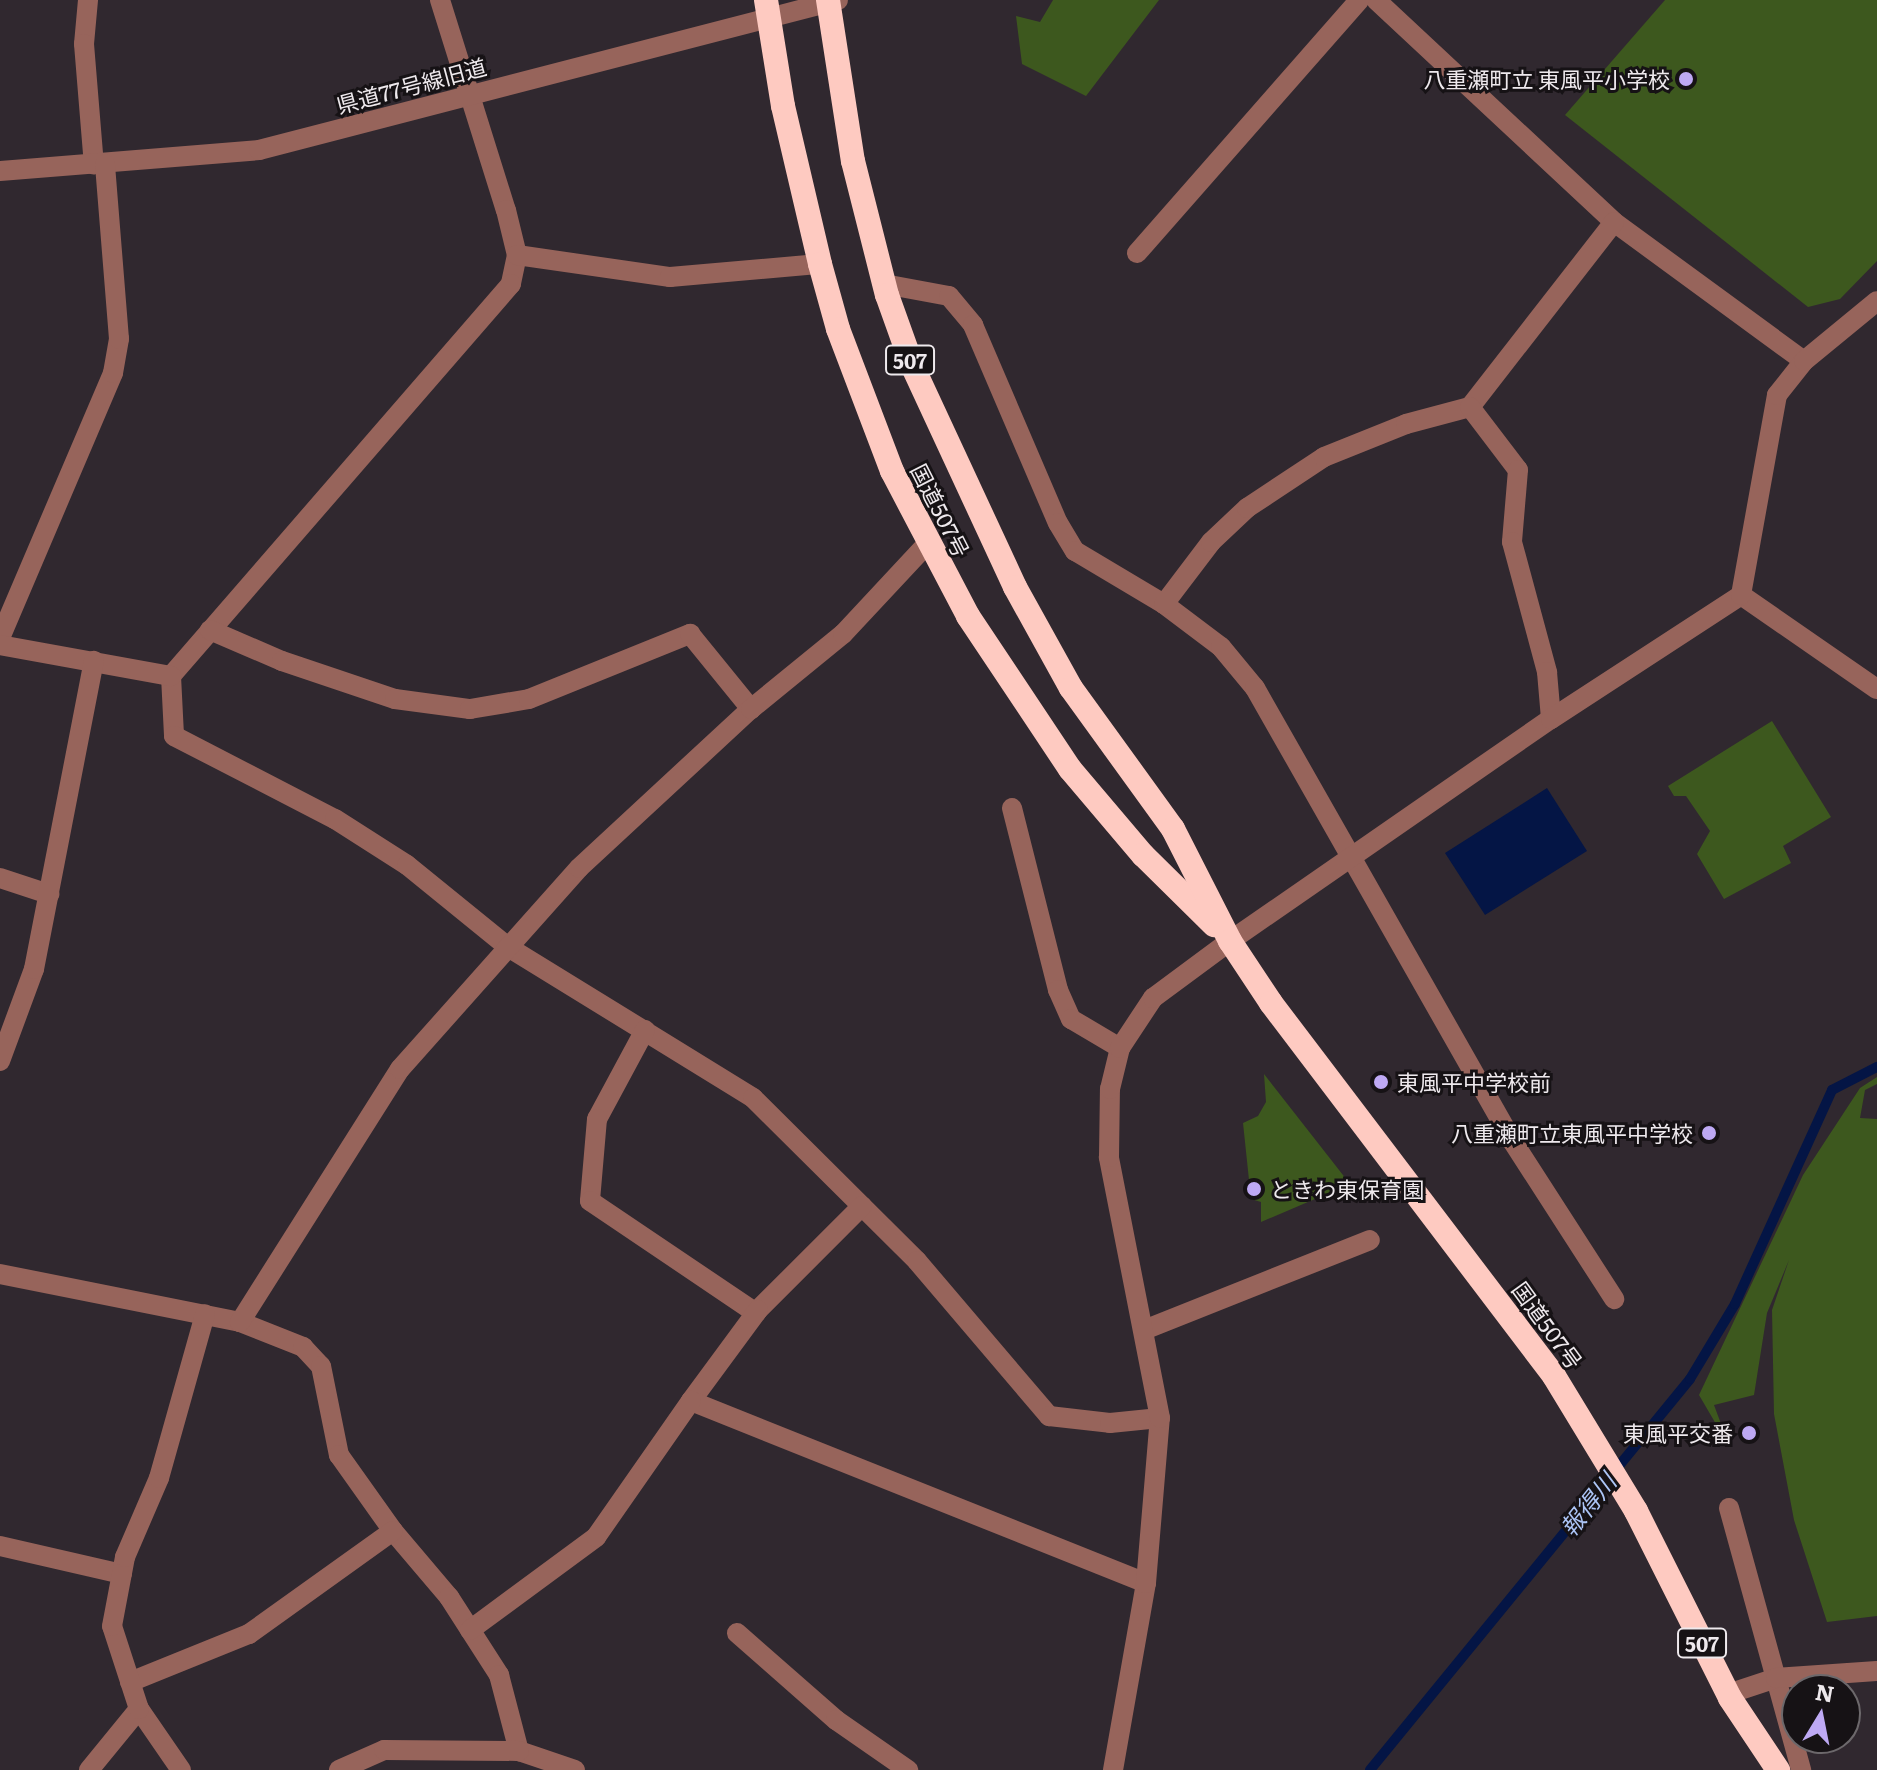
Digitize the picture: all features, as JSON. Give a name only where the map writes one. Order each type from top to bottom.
[{"type":"highway","name":"国道507号","points":[[832,2],[853,161],[884,284],[912,365],[1015,587],[1071,688],[1173,829],[1230,941]]},
{"type":"highway","name":"国道507号","points":[[767,10],[820,264],[861,396],[928,543],[1005,676],[1070,769],[1143,855],[1230,941],[1554,1376],[1636,1511],[1728,1694],[1778,1770]]},
{"type":"street","points":[[0,638],[113,373],[119,339],[84,44],[88,0]]},
{"type":"street","points":[[440,0],[517,255],[511,284],[171,676],[174,736],[264,779],[377,844],[508,947],[753,1098],[917,1261],[1049,1416],[1110,1423],[1160,1418]]},
{"type":"street","points":[[1137,253],[1359,0]]},
{"type":"street","points":[[1376,0],[1614,222],[1804,361]]},
{"type":"street","name":"県道77号線旧道","points":[[0,171],[259,150],[767,10],[832,2]]},
{"type":"street","points":[[1164,604],[1211,542],[1247,508],[1324,457],[1406,424],[1470,407],[1614,222]]},
{"type":"street","points":[[517,255],[670,277],[820,264]]},
{"type":"street","points":[[884,284],[949,296],[973,325],[1058,523],[1075,551],[1164,604],[1221,647],[1255,688],[1513,1142],[1614,1299]]},
{"type":"street","points":[[1113,1770],[1146,1583],[1160,1418],[1109,1157],[1110,1089],[1120,1048],[1153,998],[1230,941],[1551,719],[1741,595],[1777,395],[1804,361],[1877,301]]},
{"type":"street","points":[[1470,407],[1518,470],[1512,542],[1547,672],[1551,719]]},
{"type":"street","points":[[240,1322],[400,1069],[579,868],[751,709],[843,634],[928,543]]},
{"type":"street","points":[[1741,595],[1877,689]]},
{"type":"street","points":[[210,630],[395,699],[470,709],[529,699],[690,634],[751,709]]},
{"type":"street","points":[[0,645],[171,676]]},
{"type":"street","points":[[0,1061],[34,969],[94,661]]},
{"type":"street","points":[[1012,808],[1058,990],[1071,1019],[1120,1048]]},
{"type":"street","points":[[0,878],[49,894]]},
{"type":"street","points":[[645,1030],[597,1119],[590,1201],[756,1313]]},
{"type":"street","points":[[470,1630],[596,1537],[756,1313],[862,1206]]},
{"type":"street","points":[[1144,1330],[1370,1240]]},
{"type":"street","points":[[0,1274],[240,1322],[303,1347],[321,1366],[339,1455],[470,1630],[499,1675],[519,1751]]},
{"type":"street","points":[[181,1770],[139,1709],[112,1626],[122,1574],[159,1478],[205,1314]]},
{"type":"street","points":[[691,1401],[1146,1583]]},
{"type":"street","points":[[1729,1508],[1801,1770]]},
{"type":"street","points":[[130,1682],[249,1634],[393,1531]]},
{"type":"street","points":[[0,1546],[122,1574]]},
{"type":"street","points":[[737,1633],[836,1720],[908,1770]]},
{"type":"street","points":[[1728,1694],[1776,1678],[1877,1671]]},
{"type":"street","points":[[89,1770],[139,1709]]},
{"type":"street","points":[[339,1770],[384,1750],[519,1751],[575,1770]]},
{"type":"green space","points":[[1053,0],[1159,0],[1086,96],[1022,64],[1016,16],[1040,22]]},
{"type":"green space","name":"八重瀬町立 東風平小学校","points":[[1665,0],[1877,0],[1877,261],[1840,299],[1808,307],[1565,115]]},
{"type":"green space","points":[[1772,721],[1831,817],[1783,846],[1791,863],[1724,899],[1697,854],[1710,831],[1686,796],[1674,796],[1668,786]]},
{"type":"green space","points":[[1264,1074],[1350,1184],[1261,1222],[1261,1202],[1251,1199],[1243,1123],[1258,1116],[1266,1102]]},
{"type":"green space","points":[[1877,1077],[1877,1084],[1865,1090],[1860,1118],[1877,1119],[1877,1616],[1827,1622],[1794,1520],[1774,1414],[1772,1310],[1789,1260],[1767,1313],[1754,1395],[1714,1405],[1730,1448],[1699,1395],[1803,1175],[1860,1088]]},
{"type":"water","points":[[1547,788],[1587,851],[1485,915],[1445,853]]},
{"type":"waterway","name":"報得川","points":[[1370,1770],[1690,1379],[1735,1304],[1832,1090],[1877,1067]]},
{"type":"place","name":"八重瀬町立 東風平小学校","points":[[1686,79]]},
{"type":"place","name":"東風平中学校前","points":[[1381,1082]]},
{"type":"place","name":"八重瀬町立東風平中学校","points":[[1709,1133]]},
{"type":"place","name":"ときわ東保育園","points":[[1254,1189]]},
{"type":"place","name":"東風平交番","points":[[1749,1433]]}]
